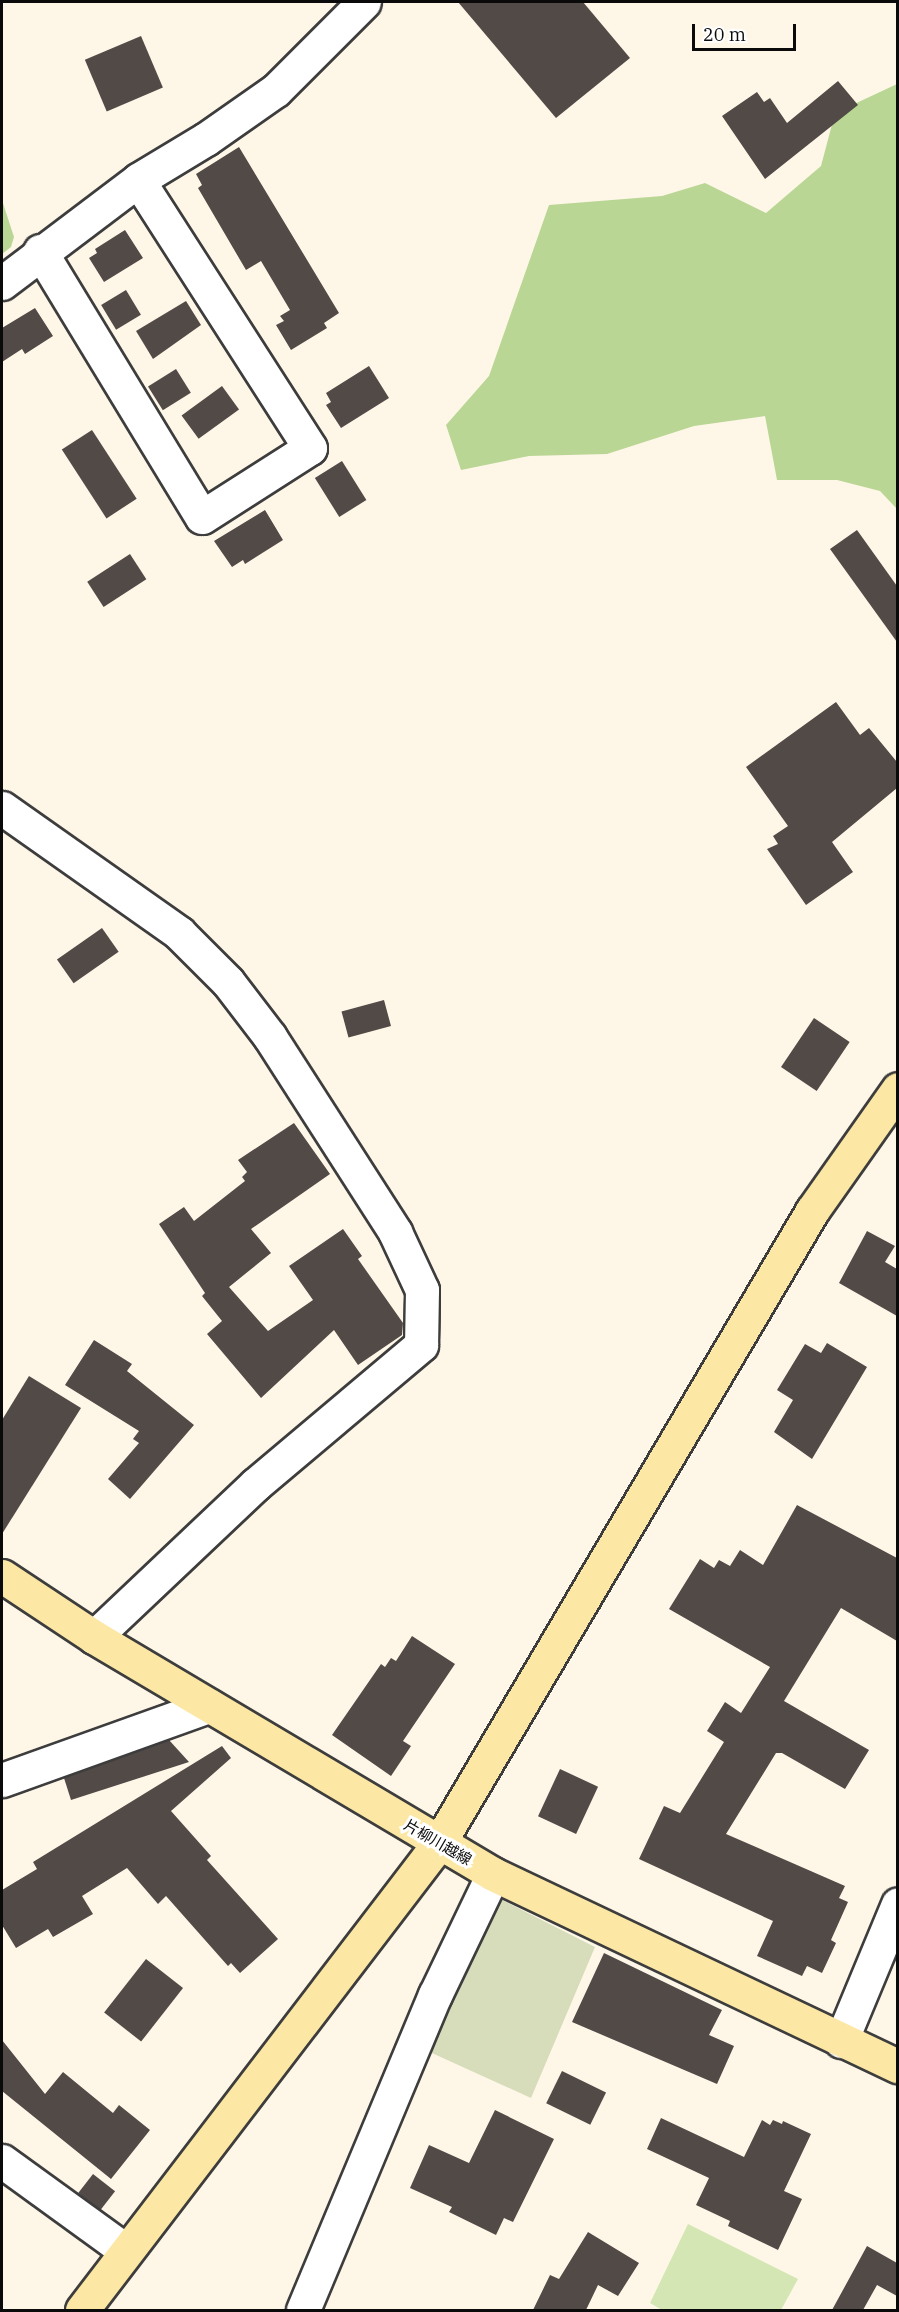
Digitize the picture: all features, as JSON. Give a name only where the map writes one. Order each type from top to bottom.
[{"type":"street","points":[[2,283],[40,251],[138,180],[276,90],[364,2]]},
{"type":"street","points":[[40,251],[202,517],[310,448],[138,180]]},
{"type":"street","points":[[2,808],[179,933],[228,982],[270,1037],[395,1232],[422,1290],[421,1345],[238,1500],[94,1637]]},
{"type":"street","points":[[82,2310],[125,2250],[439,1843],[812,1211],[897,1089]]},
{"type":"street","name":"片柳川越線","points":[[2,1576],[94,1637],[493,1874],[897,2066]]},
{"type":"street","points":[[2,1780],[209,1706]]},
{"type":"street","points":[[303,2310],[435,1995],[493,1874]]},
{"type":"street","points":[[841,2040],[897,1904]]},
{"type":"street","points":[[2,2161],[125,2250]]},
{"type":"green space","points":[[897,84],[897,509],[880,491],[837,480],[777,480],[765,416],[694,426],[607,454],[529,456],[461,470],[446,425],[489,376],[549,205],[662,196],[705,183],[766,213],[821,166],[835,113]]},
{"type":"green space","points":[[2,200],[14,237],[11,247],[2,254]]},
{"type":"green space","points":[[502,1900],[595,1947],[531,2098],[423,2049],[493,1902]]},
{"type":"green space","points":[[688,2224],[798,2279],[781,2310],[662,2310],[650,2303]]},
{"type":"building","points":[[458,2],[583,2],[630,58],[556,118]]},
{"type":"building","points":[[141,36],[163,88],[107,111],[85,60]]},
{"type":"building","points":[[838,81],[858,105],[765,179],[722,116],[757,92],[764,102],[770,98],[787,123]]},
{"type":"building","points":[[239,147],[339,313],[324,323],[327,328],[291,350],[276,325],[284,321],[280,316],[290,310],[261,261],[246,270],[198,188],[202,185],[196,174]]},
{"type":"building","points":[[125,230],[143,258],[104,282],[89,258],[97,253],[95,249]]},
{"type":"building","points":[[126,290],[141,315],[116,330],[101,305]]},
{"type":"building","points":[[186,301],[201,325],[153,359],[136,331]]},
{"type":"building","points":[[35,308],[53,336],[25,354],[22,349],[2,362],[2,328]]},
{"type":"building","points":[[369,366],[389,398],[341,428],[326,405],[331,402],[326,393]]},
{"type":"building","points":[[176,369],[191,393],[163,410],[148,386]]},
{"type":"building","points":[[222,386],[239,409],[199,439],[182,415]]},
{"type":"building","points":[[92,430],[137,499],[106,518],[62,450]]},
{"type":"building","points":[[342,461],[366,500],[339,517],[315,478]]},
{"type":"building","points":[[265,510],[283,540],[245,564],[243,560],[232,567],[214,541]]},
{"type":"building","points":[[857,530],[897,586],[897,642],[830,549]]},
{"type":"building","points":[[130,554],[146,579],[104,607],[87,582]]},
{"type":"building","points":[[836,702],[860,735],[869,728],[897,762],[897,788],[832,842],[853,872],[806,905],[767,849],[778,844],[773,836],[788,826],[746,767]]},
{"type":"building","points":[[102,928],[119,952],[74,983],[57,960]]},
{"type":"building","points":[[384,1000],[391,1026],[348,1037],[341,1011]]},
{"type":"building","points":[[814,1018],[850,1042],[817,1091],[781,1067]]},
{"type":"building","points":[[294,1123],[330,1174],[251,1229],[271,1253],[229,1287],[268,1331],[313,1300],[289,1266],[343,1229],[362,1256],[358,1259],[403,1323],[402,1335],[358,1365],[334,1330],[261,1398],[207,1334],[222,1321],[202,1296],[205,1293],[159,1224],[184,1207],[194,1221],[245,1181],[242,1177],[247,1172],[238,1160]]},
{"type":"building","points":[[867,1231],[895,1246],[885,1262],[897,1269],[897,1316],[839,1283]]},
{"type":"building","points":[[94,1340],[132,1364],[127,1371],[194,1425],[130,1499],[108,1479],[139,1443],[133,1439],[139,1431],[65,1385]]},
{"type":"building","points":[[827,1343],[867,1367],[812,1459],[774,1432],[793,1400],[777,1390],[805,1344],[821,1353]]},
{"type":"building","points":[[29,1376],[81,1408],[2,1534],[2,1420]]},
{"type":"building","points":[[797,1505],[897,1558],[897,1641],[841,1608],[784,1701],[869,1750],[845,1789],[782,1753],[776,1753],[726,1834],[845,1886],[839,1898],[848,1902],[831,1940],[836,1943],[822,1973],[807,1966],[802,1976],[757,1956],[773,1921],[639,1859],[664,1806],[680,1813],[724,1742],[707,1731],[725,1702],[741,1713],[770,1667],[669,1609],[700,1559],[714,1568],[719,1560],[730,1566],[740,1550],[763,1565]]},
{"type":"building","points":[[412,1636],[455,1664],[403,1741],[411,1746],[391,1776],[332,1735],[381,1664],[385,1667],[391,1658],[396,1661]]},
{"type":"building","points":[[169,1740],[189,1762],[71,1800],[64,1778]]},
{"type":"building","points":[[222,1746],[231,1758],[171,1811],[211,1856],[207,1860],[278,1939],[240,1973],[231,1963],[228,1966],[166,1896],[158,1904],[127,1868],[82,1896],[93,1914],[53,1937],[48,1929],[16,1948],[2,1925],[2,1890],[37,1869],[33,1862]]},
{"type":"building","points":[[560,1769],[598,1787],[576,1834],[538,1816]]},
{"type":"building","points":[[604,1953],[722,2010],[709,2035],[734,2046],[717,2084],[572,2022]]},
{"type":"building","points":[[146,1959],[183,1988],[141,2042],[104,2013]]},
{"type":"building","points":[[2,2040],[45,2094],[63,2072],[113,2113],[119,2105],[150,2130],[111,2179],[2,2091]]},
{"type":"building","points":[[562,2071],[606,2092],[590,2125],[546,2103]]},
{"type":"building","points":[[495,2110],[554,2139],[513,2222],[504,2218],[496,2235],[449,2212],[452,2207],[410,2188],[429,2145],[469,2163]]},
{"type":"building","points":[[661,2118],[744,2157],[762,2120],[770,2125],[773,2120],[782,2124],[783,2121],[811,2134],[784,2191],[802,2199],[778,2250],[728,2226],[730,2221],[696,2205],[709,2178],[647,2149]]},
{"type":"building","points":[[93,2174],[115,2191],[100,2210],[78,2193]]},
{"type":"building","points":[[588,2232],[639,2263],[618,2296],[598,2285],[586,2310],[533,2310],[550,2275],[559,2279]]},
{"type":"building","points":[[867,2246],[897,2263],[897,2296],[877,2285],[863,2310],[832,2310]]}]
